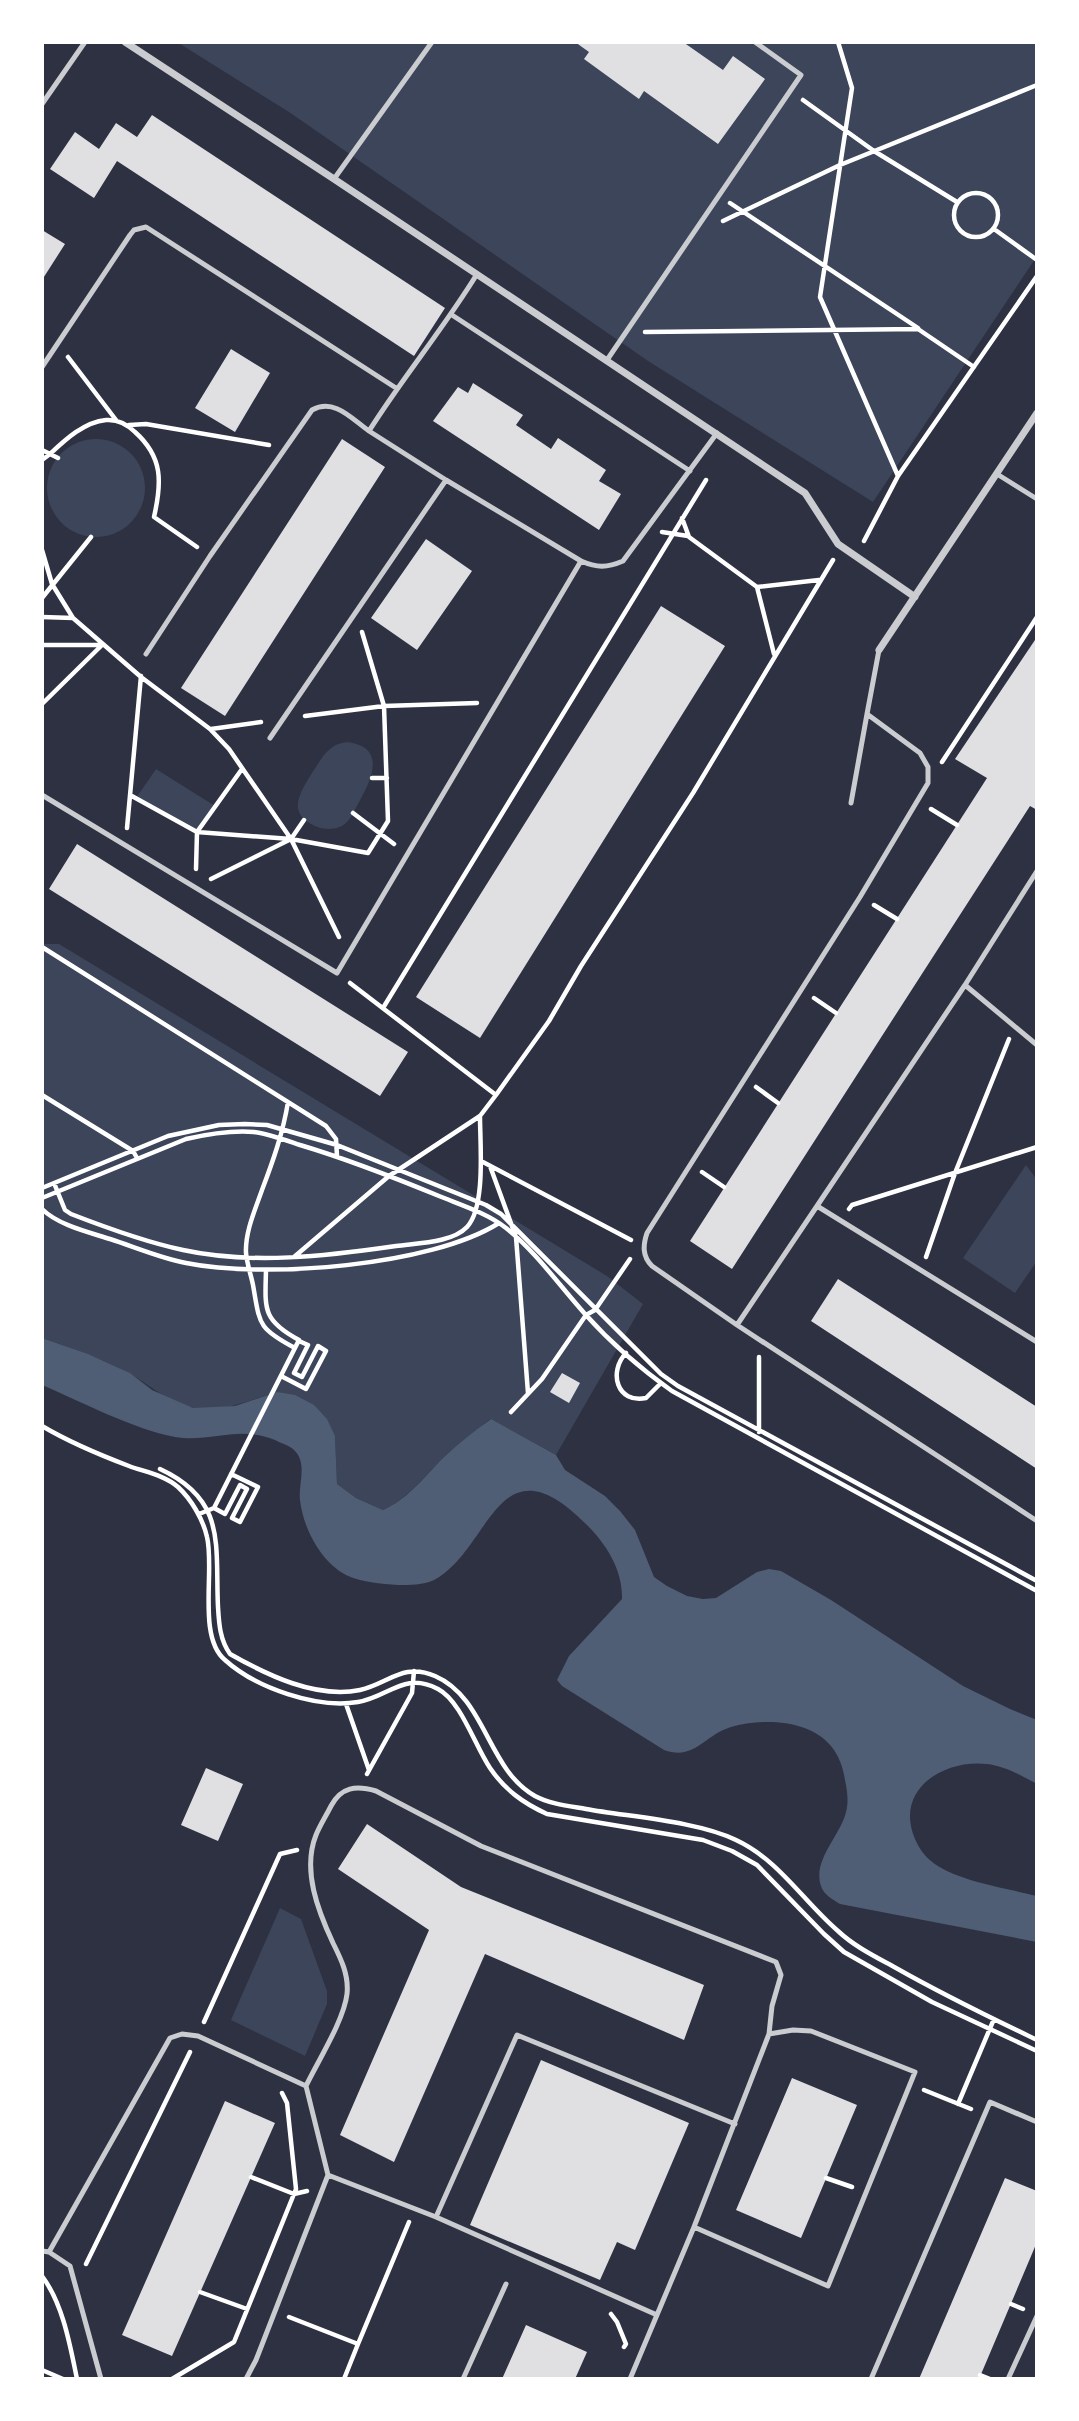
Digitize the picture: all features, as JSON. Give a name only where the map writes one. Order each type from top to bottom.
[{"type":"street","points":[[125,42],[805,493],[838,544],[915,597]]},
{"type":"street","points":[[879,650],[1037,413]]},
{"type":"lane","points":[[42,104],[85,42]]},
{"type":"lane","points":[[334,179],[432,42]]},
{"type":"lane","points":[[607,360],[801,75],[755,42]]},
{"type":"lane","points":[[42,367],[130,235],[134,230],[146,227],[396,388]]},
{"type":"lane","points":[[369,430],[396,388],[452,315],[477,274]]},
{"type":"lane","points":[[452,315],[690,471]]},
{"type":"lane","points":[[146,654],[285,448],[312,410],[319,405],[337,407],[446,480],[594,567],[610,567],[624,561],[717,433]]},
{"type":"lane","points":[[997,474],[1037,499]]},
{"type":"lane","points":[[270,738],[446,480]]},
{"type":"lane","points":[[42,795],[337,973],[580,561]]},
{"type":"lane","points":[[851,803],[879,650]]},
{"type":"lane","points":[[867,714],[920,753],[928,767],[928,783],[860,897],[647,1233],[645,1257],[652,1266],[737,1325],[1037,1521]]},
{"type":"lane","points":[[920,753],[924,744]]},
{"type":"lane","points":[[737,1325],[965,985],[1037,871]]},
{"type":"lane","points":[[965,985],[1037,1045]]},
{"type":"lane","points":[[817,1206],[1037,1342]]},
{"type":"lane","points":[[246,2379],[256,2360],[328,2175],[306,2086],[343,2010],[347,1992],[343,1964],[319,1912],[314,1894],[312,1847],[335,1799],[350,1788],[360,1787],[376,1791],[481,1846],[770,1958],[780,1967],[781,1975],[772,2006],[769,2034],[694,2227],[630,2379]]},
{"type":"lane","points":[[694,2227],[828,2286],[915,2071],[826,2035],[802,2030],[769,2034]]},
{"type":"lane","points":[[101,2379],[70,2266],[45,2252],[170,2038],[183,2034],[198,2036],[306,2086]]},
{"type":"lane","points":[[436,2217],[517,2035],[735,2124]]},
{"type":"lane","points":[[871,2379],[990,2102],[1037,2122]]},
{"type":"lane","points":[[328,2175],[436,2217],[657,2315]]},
{"type":"lane","points":[[463,2379],[506,2284]]},
{"type":"lane","points":[[1008,2379],[1037,2316]]},
{"type":"path","points":[[838,42],[852,88],[820,297],[898,476]]},
{"type":"path","points":[[692,236],[840,165],[1037,85]]},
{"type":"path","points":[[790,92],[874,151],[957,202]]},
{"type":"path","points":[[974,192],[985,194],[993,200],[998,209],[994,229],[979,237],[963,233],[954,219],[957,202],[974,192]]},
{"type":"path","points":[[719,196],[974,367]]},
{"type":"path","points":[[994,229],[1037,260]]},
{"type":"path","points":[[294,1256],[389,1175],[480,1116],[496,1095],[548,1021],[693,793],[832,560],[865,541],[898,476],[1037,276]]},
{"type":"path","points":[[626,332],[918,329]]},
{"type":"path","points":[[58,344],[116,420]]},
{"type":"path","points":[[42,460],[81,429],[103,420],[116,420],[128,425],[150,447],[157,461],[159,488],[154,517],[210,556]]},
{"type":"path","points":[[128,425],[146,424],[285,448]]},
{"type":"path","points":[[42,450],[58,458]]},
{"type":"path","points":[[383,1008],[709,475]]},
{"type":"path","points":[[673,494],[689,537]]},
{"type":"path","points":[[646,530],[689,537],[757,587],[774,655]]},
{"type":"path","points":[[42,598],[91,537]]},
{"type":"path","points":[[42,550],[52,584],[73,618],[141,677],[210,729],[229,749],[291,839],[349,956]]},
{"type":"path","points":[[757,587],[820,580]]},
{"type":"path","points":[[130,795],[197,832],[291,839],[368,853],[388,821],[384,706],[356,612]]},
{"type":"path","points":[[42,617],[73,618]]},
{"type":"path","points":[[928,783],[1037,617]]},
{"type":"path","points":[[42,645],[102,645]]},
{"type":"path","points":[[42,704],[102,645]]},
{"type":"path","points":[[126,846],[141,677],[146,654]]},
{"type":"path","points":[[384,706],[498,703]]},
{"type":"path","points":[[242,769],[197,832],[195,888],[291,839],[304,820]]},
{"type":"path","points":[[372,778],[387,778]]},
{"type":"path","points":[[918,802],[957,825]]},
{"type":"path","points":[[353,813],[409,854]]},
{"type":"path","points":[[860,897],[897,919]]},
{"type":"path","points":[[42,947],[326,1126],[337,1144],[337,1156]]},
{"type":"path","points":[[337,973],[496,1095]]},
{"type":"path","points":[[801,989],[836,1013]]},
{"type":"path","points":[[921,1271],[955,1173],[1014,1026]]},
{"type":"path","points":[[744,1079],[778,1103]]},
{"type":"path","points":[[42,1095],[133,1151],[137,1158]]},
{"type":"path","points":[[288,1102],[284,1129],[252,1219],[246,1256],[257,1315],[278,1339],[295,1348]]},
{"type":"path","points":[[54,1183],[65,1210],[95,1223],[183,1250],[246,1256],[294,1256],[370,1250],[448,1237],[468,1226],[478,1202],[480,1116]]},
{"type":"path","points":[[42,1188],[181,1132],[219,1125],[267,1125],[337,1144],[478,1202],[510,1221],[595,1310],[661,1374],[678,1386],[1037,1581]]},
{"type":"path","points":[[42,1198],[186,1139],[208,1134],[256,1132],[389,1175],[500,1223],[516,1237],[586,1315],[661,1383],[756,1439],[1037,1591]]},
{"type":"path","points":[[841,1222],[852,1205],[1037,1147]]},
{"type":"path","points":[[480,1161],[644,1247],[632,1256],[595,1310],[586,1315],[541,1379],[510,1412]]},
{"type":"path","points":[[689,1164],[724,1187]]},
{"type":"path","points":[[490,1166],[516,1237],[528,1394]]},
{"type":"path","points":[[42,1209],[63,1222],[160,1257],[188,1264],[250,1270],[337,1265],[410,1255],[471,1238],[500,1223]]},
{"type":"path","points":[[266,1270],[264,1300],[270,1319],[277,1327],[308,1345],[294,1373],[302,1377],[318,1346],[326,1351],[306,1390],[281,1376]]},
{"type":"path","points":[[756,1439],[760,1431],[758,1339]]},
{"type":"path","points":[[214,1508],[299,1340]]},
{"type":"path","points":[[626,1353],[617,1365],[616,1373],[617,1381],[625,1394],[632,1398],[646,1398],[661,1383]]},
{"type":"path","points":[[42,1426],[170,1482],[184,1494],[199,1514],[208,1544],[211,1626],[219,1653],[224,1660],[243,1673],[268,1686],[310,1700],[346,1704],[362,1702],[401,1684],[421,1682],[441,1690],[454,1704],[495,1774],[513,1795],[528,1805],[547,1814],[703,1840],[732,1851],[757,1866],[844,1952],[932,2002],[1037,2051]]},
{"type":"path","points":[[160,1469],[180,1478],[191,1488],[207,1510],[216,1532],[220,1629],[230,1654],[292,1683],[341,1692],[360,1690],[399,1673],[414,1671],[436,1676],[448,1683],[471,1709],[501,1765],[536,1796],[561,1805],[672,1823],[735,1839],[765,1857],[838,1931],[862,1949],[934,1990],[1037,2040]]},
{"type":"path","points":[[199,1514],[214,1508],[225,1514],[240,1485],[247,1489],[232,1518],[240,1522],[258,1487],[231,1474]]},
{"type":"path","points":[[360,1787],[412,1693],[414,1671]]},
{"type":"path","points":[[346,1704],[369,1771]]},
{"type":"path","points":[[958,2104],[994,2019]]},
{"type":"path","points":[[172,2379],[234,2342],[296,2189],[286,2103],[279,2084]]},
{"type":"path","points":[[910,2084],[985,2115]]},
{"type":"path","points":[[251,2177],[294,2194],[324,2187]]},
{"type":"path","points":[[826,2178],[866,2193]]},
{"type":"path","points":[[397,2217],[421,2226]]},
{"type":"path","points":[[344,2379],[409,2222]]},
{"type":"path","points":[[42,2276],[59,2312],[77,2379]]},
{"type":"path","points":[[200,2292],[247,2309]]},
{"type":"path","points":[[604,2306],[617,2322],[626,2344],[621,2356]]},
{"type":"path","points":[[274,2311],[358,2344]]},
{"type":"path","points":[[42,2370],[62,2379]]},
{"type":"path","points":[[980,2375],[990,2379]]},
{"type":"shaded area","points":[[177,42],[1037,42],[1037,256],[873,502],[648,361],[289,112]]},
{"type":"shaded area","points":[[96,439],[115,443],[130,454],[141,469],[145,488],[141,507],[130,522],[115,533],[96,537],[77,533],[62,522],[51,507],[47,488],[51,469],[62,454],[77,443]]},
{"type":"shaded area","points":[[340,743],[360,745],[368,751],[373,766],[371,776],[347,822],[336,828],[318,827],[301,815],[298,809],[300,795],[326,753]]},
{"type":"shaded area","points":[[156,769],[215,806],[197,832],[136,798]]},
{"type":"shaded area","points":[[42,944],[59,944],[607,1276],[643,1304],[556,1455],[490,1419],[448,1454],[407,1494],[383,1510],[356,1498],[337,1484],[335,1436],[277,1392],[226,1407],[193,1408],[166,1397],[117,1367],[42,1338]]},
{"type":"shaded area","points":[[1026,1165],[1037,1180],[1037,1261],[1015,1293],[963,1258]]},
{"type":"shaded area","points":[[42,1338],[88,1354],[130,1373],[152,1390],[193,1408],[235,1406],[277,1392],[295,1395],[314,1405],[327,1419],[335,1436],[337,1484],[356,1498],[383,1510],[408,1493],[450,1452],[491,1419],[556,1455],[565,1470],[605,1496],[635,1530],[654,1577],[667,1586],[687,1596],[716,1598],[757,1572],[769,1569],[781,1571],[831,1600],[963,1686],[1037,1720],[1037,1784],[994,1765],[970,1764],[954,1767],[927,1781],[917,1792],[911,1806],[910,1822],[920,1848],[941,1868],[981,1883],[1037,1896],[1037,1942],[840,1904],[826,1894],[821,1886],[820,1867],[843,1821],[847,1796],[843,1771],[836,1754],[822,1737],[810,1730],[784,1723],[743,1724],[722,1731],[692,1750],[675,1752],[664,1750],[562,1686],[557,1680],[569,1656],[622,1599],[622,1588],[616,1568],[601,1540],[557,1500],[533,1491],[514,1494],[499,1507],[454,1565],[434,1580],[421,1584],[398,1585],[358,1579],[346,1575],[329,1562],[309,1533],[300,1500],[301,1461],[292,1448],[275,1440],[249,1434],[175,1437],[125,1422],[42,1385]]},
{"type":"shaded area","points":[[280,1908],[301,1919],[327,1991],[327,2004],[305,2056],[231,2020]]},
{"type":"building","points":[[575,42],[683,42],[723,70],[733,56],[765,79],[718,144],[644,91],[639,99],[584,59],[589,52]]},
{"type":"building","points":[[152,115],[445,308],[414,356],[117,161],[94,198],[50,169],[75,132],[99,149],[116,123],[137,137]]},
{"type":"building","points":[[42,230],[65,244],[42,280]]},
{"type":"building","points":[[231,349],[270,373],[235,432],[195,408]]},
{"type":"building","points":[[473,383],[523,415],[516,425],[551,449],[558,438],[606,470],[599,481],[621,494],[599,530],[433,421],[458,387],[468,393]]},
{"type":"building","points":[[342,439],[385,467],[225,716],[181,688]]},
{"type":"building","points":[[426,539],[472,571],[417,650],[371,618]]},
{"type":"building","points":[[661,606],[725,646],[480,1038],[416,997]]},
{"type":"building","points":[[1037,637],[1037,810],[1030,806],[732,1269],[690,1241],[987,778],[955,759]]},
{"type":"building","points":[[77,844],[408,1052],[380,1096],[49,889]]},
{"type":"building","points":[[838,1279],[1037,1407],[1037,1469],[811,1321]]},
{"type":"building","points":[[562,1373],[580,1383],[569,1403],[550,1392]]},
{"type":"building","points":[[206,1768],[243,1784],[218,1841],[181,1825]]},
{"type":"building","points":[[367,1824],[461,1887],[704,1985],[684,2040],[485,1954],[394,2162],[340,2135],[429,1930],[338,1869]]},
{"type":"building","points":[[541,2060],[689,2123],[635,2250],[617,2242],[600,2280],[470,2225]]},
{"type":"building","points":[[792,2078],[857,2105],[801,2238],[736,2210]]},
{"type":"building","points":[[225,2101],[275,2123],[172,2356],[122,2335]]},
{"type":"building","points":[[1005,2178],[1037,2191],[1037,2242],[979,2379],[919,2379]]},
{"type":"building","points":[[526,2325],[587,2352],[575,2379],[502,2379]]}]
